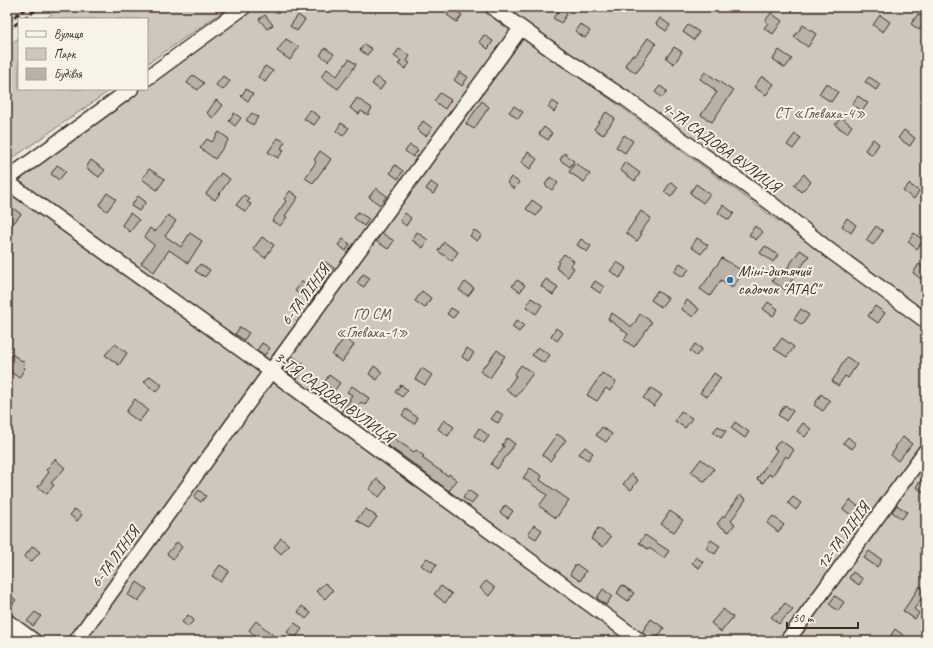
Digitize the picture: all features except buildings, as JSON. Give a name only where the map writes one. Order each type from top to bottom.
[{"type":"street","points":[[148,77],[244,7]]},
{"type":"street","name":"4-ТА САДОВА ВУЛИЦЯ","points":[[492,7],[556,53],[626,99],[772,204],[829,250],[926,321]]},
{"type":"street","name":"6-ТА ЛІНІЯ","points":[[76,641],[521,28]]},
{"type":"street","points":[[7,180],[130,90]]},
{"type":"street","name":"3-ТЯ САДОВА ВУЛИЦЯ","points":[[7,180],[640,641]]},
{"type":"street","name":"12-ТА ЛІНІЯ","points":[[787,641],[926,450]]},
{"type":"street","points":[[7,621],[34,641]]},
{"type":"green space","points":[[61,7],[229,7],[148,63],[148,18],[46,18]]},
{"type":"green space","name":"ГО СМ «Глеваха-1»","points":[[245,7],[483,7],[926,328],[926,641],[7,641],[7,171],[125,90],[148,90],[148,74]]},
{"type":"green space","name":"СТ «Глеваха-4»","points":[[495,7],[926,7],[926,323]]},
{"type":"green space","points":[[18,39],[18,90],[111,90],[7,162],[7,46]]},
{"type":"railway","points":[[7,22],[28,7]]},
{"type":"railway","points":[[24,18],[40,7]]},
{"type":"railway","points":[[7,31],[18,23]]},
{"type":"place","name":"Міні-дитячий садочок \"АТАС\"","points":[[730,280]]}]
